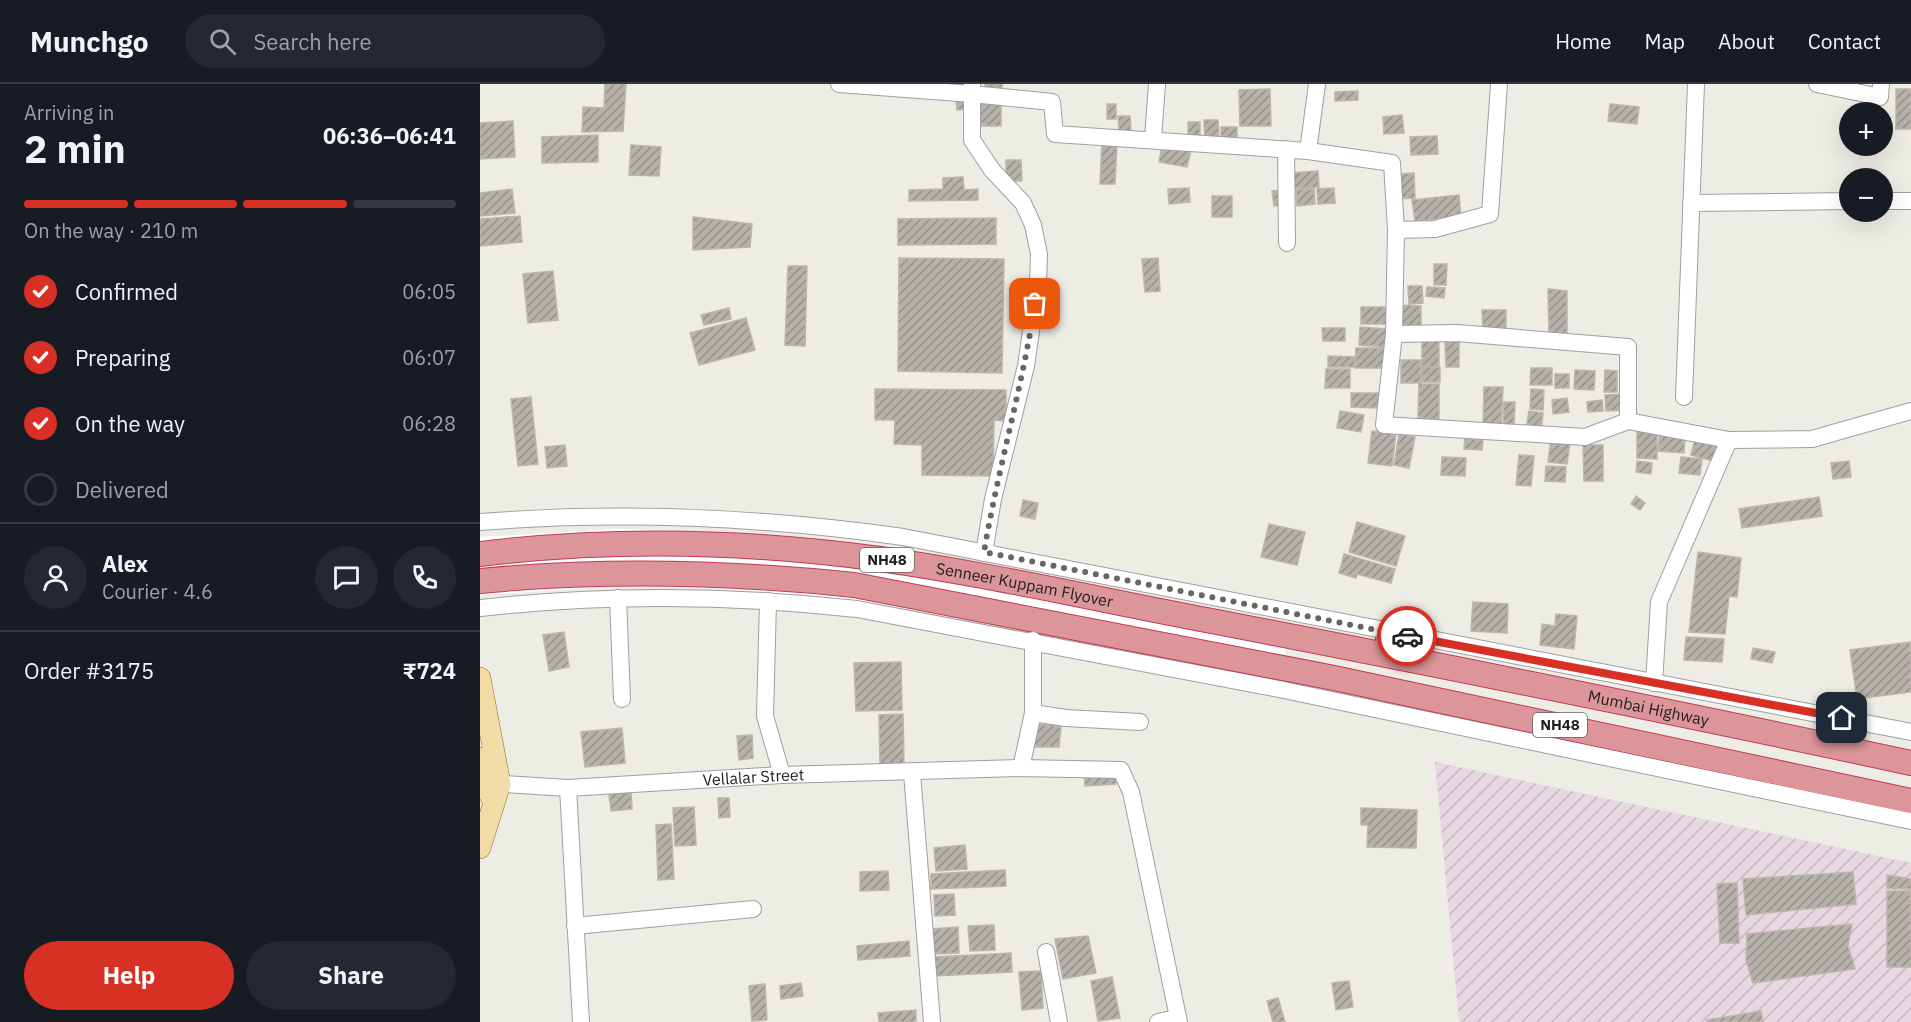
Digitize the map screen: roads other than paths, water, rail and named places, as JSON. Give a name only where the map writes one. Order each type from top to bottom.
[{"type":"highway","name":"Senneer Kuppam Flyover","points":[[480,554],[554,547],[682,544],[730,545],[836,554],[944,570],[1356,649],[1387,643]]},
{"type":"highway","name":"Senneer Kuppam Flyover","points":[[480,581],[582,573],[647,572],[766,577],[843,584],[915,595],[1334,678],[1783,784]]},
{"type":"highway","name":"Mumbai Highway","points":[[1387,643],[1911,763]]},
{"type":"highway","name":"NH48","points":[[1783,784],[1911,801]]},
{"type":"main road","points":[[480,678],[493,789],[480,848]]},
{"type":"main road","points":[[480,758],[493,789]]},
{"type":"street","points":[[840,84],[972,89],[1052,102],[1055,134],[1286,149],[1392,163],[1396,230],[1394,334],[1384,425],[1585,437],[1628,421],[1729,440],[1812,439],[1911,411]]},
{"type":"street","points":[[1153,139],[1157,84]]},
{"type":"street","points":[[1308,151],[1317,84]]},
{"type":"street","points":[[1396,230],[1435,229],[1490,214],[1499,84]]},
{"type":"street","points":[[1684,397],[1696,84]]},
{"type":"street","points":[[1817,84],[1880,97],[1881,84]]},
{"type":"street","points":[[972,89],[972,140],[992,170],[1023,203],[1033,225],[1039,254],[1038,283],[1026,366],[993,499],[984,552]]},
{"type":"street","points":[[1286,149],[1287,243]]},
{"type":"street","points":[[1691,203],[1839,201]]},
{"type":"street","points":[[1893,201],[1911,201]]},
{"type":"street","points":[[1394,334],[1457,333],[1628,347],[1628,421]]},
{"type":"street","points":[[1654,683],[1659,602],[1729,440]]},
{"type":"street","points":[[480,522],[592,516],[686,516],[843,529],[984,552],[1387,643],[1654,683],[1911,732]]},
{"type":"street","points":[[618,598],[621,699]]},
{"type":"street","points":[[480,608],[618,598],[768,601],[857,609],[1033,640],[1783,784],[1911,821]]},
{"type":"street","points":[[768,601],[765,716],[782,776]]},
{"type":"street","points":[[1021,768],[1033,712],[1033,640]]},
{"type":"street","points":[[1033,712],[1066,718],[1140,722]]},
{"type":"street","name":"Vellalar Street","points":[[493,789],[568,788],[782,776],[1021,768],[1121,770],[1131,792],[1178,1020]]},
{"type":"street","points":[[912,773],[932,1022]]},
{"type":"street","points":[[568,788],[581,1022]]},
{"type":"street","points":[[575,926],[753,909]]},
{"type":"street","points":[[1046,952],[1059,1022]]},
{"type":"street","points":[[1158,1022],[1178,1020]]}]
